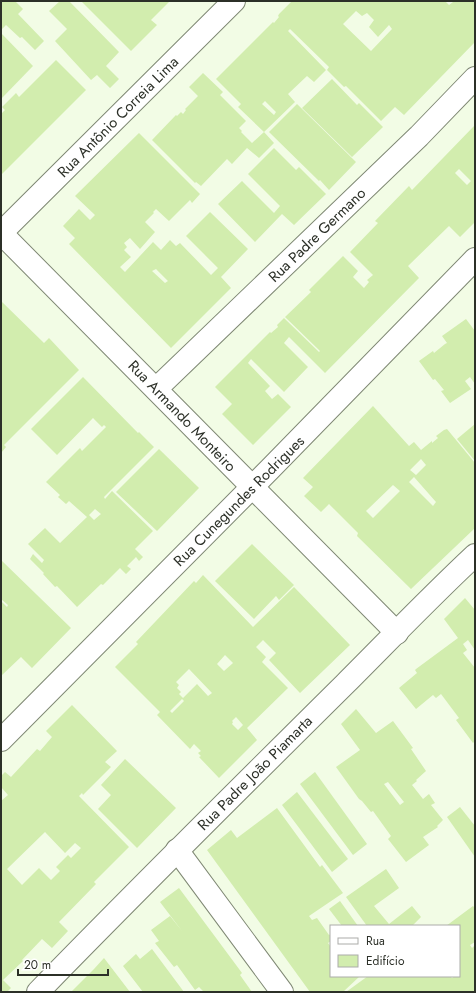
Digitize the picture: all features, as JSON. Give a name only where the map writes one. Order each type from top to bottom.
[{"type":"street","name":"Rua Antônio Correia Lima","points":[[1,233],[234,1]]},
{"type":"street","name":"Rua Padre Germano","points":[[156,390],[419,136],[475,78]]},
{"type":"street","name":"Rua Armando Monteiro","points":[[1,233],[397,633]]},
{"type":"street","name":"Rua Cunegundes Rodrigues","points":[[1,740],[252,488],[475,260]]},
{"type":"street","name":"Rua Padre João Piamarta","points":[[38,992],[177,850],[397,633],[437,590],[475,555]]},
{"type":"street","points":[[177,850],[282,992]]},
{"type":"building","points":[[3,1],[15,1],[23,9],[18,14],[44,41],[35,50],[22,37],[20,38],[6,25],[1,30],[1,3]]},
{"type":"building","points":[[60,1],[69,1],[119,52],[106,66],[119,79],[110,88],[97,75],[91,80],[55,41],[67,29],[49,11]]},
{"type":"building","points":[[81,1],[170,1],[151,20],[157,25],[131,51]]},
{"type":"building","points":[[292,1],[445,1],[449,5],[453,2],[452,1],[475,1],[475,42],[404,115],[395,107],[381,121],[346,86],[344,87],[327,70],[329,67],[290,29],[288,31],[326,70],[314,82],[307,76],[288,94],[295,102],[264,132],[238,107],[241,104],[216,79],[273,22],[274,23],[279,17],[279,14]],"holes":[[[356,11],[362,16],[367,13],[374,20],[369,27],[378,37],[389,25],[392,29],[371,51],[343,24]],[[265,101],[276,112],[274,115],[262,104]]]},
{"type":"building","points":[[1,33],[33,66],[1,99]]},
{"type":"building","points":[[56,60],[86,90],[2,174],[1,114],[5,110],[2,107],[16,93],[19,97]]},
{"type":"building","points":[[203,73],[223,92],[220,95],[246,121],[239,128],[252,143],[264,132],[274,143],[259,158],[247,148],[232,164],[227,159],[201,186],[196,182],[195,183],[152,140],[176,115],[177,116],[181,112],[183,114],[186,110],[185,109],[198,96],[189,87]]},
{"type":"building","points":[[332,79],[357,105],[359,103],[383,127],[352,157],[302,108]]},
{"type":"building","points":[[297,104],[356,162],[329,190],[269,132]]},
{"type":"building","points":[[475,125],[475,222],[460,237],[449,226],[408,266],[419,278],[325,373],[289,337],[284,343],[308,367],[284,392],[251,359],[248,363],[270,386],[265,391],[272,399],[278,394],[291,407],[253,445],[222,414],[232,404],[215,387],[270,332],[271,333],[278,327],[277,325],[284,318],[319,352],[320,351],[285,317],[311,292],[309,290],[343,256],[358,271],[353,277],[364,288],[369,282],[367,280],[373,275],[350,252],[378,223],[375,221],[409,186],[412,190]],"holes":[[[459,169],[471,181],[467,185],[455,173]]]},
{"type":"building","points":[[139,133],[200,194],[192,203],[190,200],[169,221],[156,209],[145,222],[155,232],[140,249],[130,238],[124,243],[127,247],[124,250],[131,257],[120,267],[125,272],[153,242],[161,250],[170,240],[176,246],[180,243],[211,275],[218,268],[186,236],[210,212],[248,249],[221,277],[231,288],[171,348],[69,244],[75,238],[63,226],[79,209],[90,220],[95,215],[75,196]],"holes":[[[156,269],[168,281],[165,283],[152,271]]]},
{"type":"building","points":[[274,148],[296,170],[299,167],[326,194],[294,225],[282,214],[255,242],[218,204],[242,181],[274,213],[280,206],[248,174]]},
{"type":"building","points":[[1,301],[44,343],[49,338],[79,370],[4,445],[6,447],[1,453]]},
{"type":"building","points":[[466,319],[475,331],[475,384],[470,377],[465,381],[471,389],[450,403],[441,391],[444,390],[435,379],[433,380],[419,361],[433,351],[434,353],[447,343],[442,336]]},
{"type":"building","points":[[83,377],[138,433],[139,432],[154,447],[104,497],[105,499],[112,491],[153,531],[135,549],[143,557],[139,561],[136,557],[127,566],[131,569],[126,574],[120,568],[77,607],[57,586],[55,587],[30,559],[33,554],[42,563],[44,560],[28,544],[45,528],[60,543],[87,517],[69,501],[66,504],[58,497],[60,495],[46,482],[80,448],[82,451],[106,427],[104,425],[102,427],[93,418],[57,455],[31,429]],"holes":[[[95,509],[101,514],[94,520],[89,515]]]},
{"type":"building","points":[[373,406],[409,446],[414,442],[421,450],[438,438],[436,436],[447,429],[475,463],[475,528],[411,589],[357,536],[358,533],[329,504],[321,512],[304,496],[313,487],[303,478]],"holes":[[[421,459],[426,465],[416,475],[410,470]],[[414,477],[436,502],[433,506],[409,482]],[[393,485],[400,491],[373,518],[366,511]]]},
{"type":"building","points":[[475,424],[475,461],[457,439]]},
{"type":"building","points":[[159,449],[199,488],[157,531],[116,492]]},
{"type":"building","points":[[252,544],[294,585],[279,600],[276,596],[254,619],[215,581]]},
{"type":"building","points":[[1,560],[71,628],[32,668],[21,657],[1,676],[1,601],[7,607],[8,605],[1,599]]},
{"type":"building","points":[[203,575],[253,627],[294,587],[350,645],[300,693],[269,660],[276,653],[263,640],[256,647],[266,657],[262,662],[288,688],[247,728],[257,740],[219,778],[199,757],[201,756],[198,753],[201,751],[194,744],[190,749],[157,715],[160,712],[115,667],[138,644],[136,642],[194,581],[196,583]],"holes":[[[225,655],[233,663],[224,671],[217,664]],[[189,669],[212,693],[208,696],[197,684],[183,698],[179,694],[181,692],[177,688],[179,685],[176,682]],[[182,699],[184,701],[172,713],[170,711]],[[236,717],[243,725],[238,730],[232,724],[232,721]]]},
{"type":"building","points":[[465,598],[475,610],[475,650],[468,640],[463,644],[467,650],[463,653],[475,668],[475,741],[473,743],[456,720],[459,718],[441,694],[436,698],[433,695],[416,709],[399,688],[417,673],[415,670],[416,669],[458,638],[444,619]]},
{"type":"building","points":[[72,705],[117,751],[105,762],[111,767],[83,795],[82,793],[79,796],[129,847],[94,882],[96,884],[59,922],[68,931],[52,948],[42,939],[22,960],[23,961],[3,980],[11,988],[7,992],[1,992],[1,801],[8,795],[1,787],[1,776],[5,772],[11,777],[37,749],[40,751],[52,737],[46,731]],"holes":[[[45,832],[65,853],[75,843],[81,848],[71,858],[68,855],[56,867],[60,871],[51,880],[39,868],[22,885],[7,869]]]},
{"type":"building","points":[[356,709],[376,733],[393,721],[413,748],[411,749],[426,771],[412,785],[423,799],[429,794],[435,803],[431,805],[443,820],[437,826],[438,827],[423,837],[429,845],[406,862],[388,839],[391,836],[373,811],[371,812],[359,799],[336,767],[360,750],[341,724]],"holes":[[[388,782],[404,802],[400,805],[384,784]]]},
{"type":"building","points":[[125,759],[176,808],[137,848],[98,809],[111,795],[101,785]]},
{"type":"building","points":[[315,772],[367,844],[353,855],[300,784]]},
{"type":"building","points":[[297,792],[348,859],[332,872],[282,805]]},
{"type":"building","points":[[460,807],[475,826],[475,857],[447,817]]},
{"type":"building","points":[[277,808],[320,867],[322,865],[343,893],[309,916],[312,920],[317,918],[330,934],[330,942],[328,943],[330,946],[330,977],[359,977],[343,992],[310,992],[207,850],[231,830],[237,838]]},
{"type":"building","points":[[386,869],[399,888],[374,906],[389,924],[412,906],[421,917],[413,925],[366,925],[346,897]]},
{"type":"building","points":[[179,888],[242,973],[240,975],[252,992],[204,992],[199,987],[195,990],[177,965],[174,967],[155,943],[159,941],[151,930],[170,916],[182,931],[160,902]]},
{"type":"building","points":[[340,901],[357,925],[341,925],[329,909]]},
{"type":"building","points":[[473,906],[475,908],[475,942],[470,945],[472,948],[475,945],[475,992],[346,992],[367,977],[460,977],[460,925],[447,925]]},
{"type":"building","points":[[152,949],[184,992],[143,992],[123,966],[136,954],[140,959]]},
{"type":"building","points":[[104,958],[130,992],[71,992],[94,969]]}]
